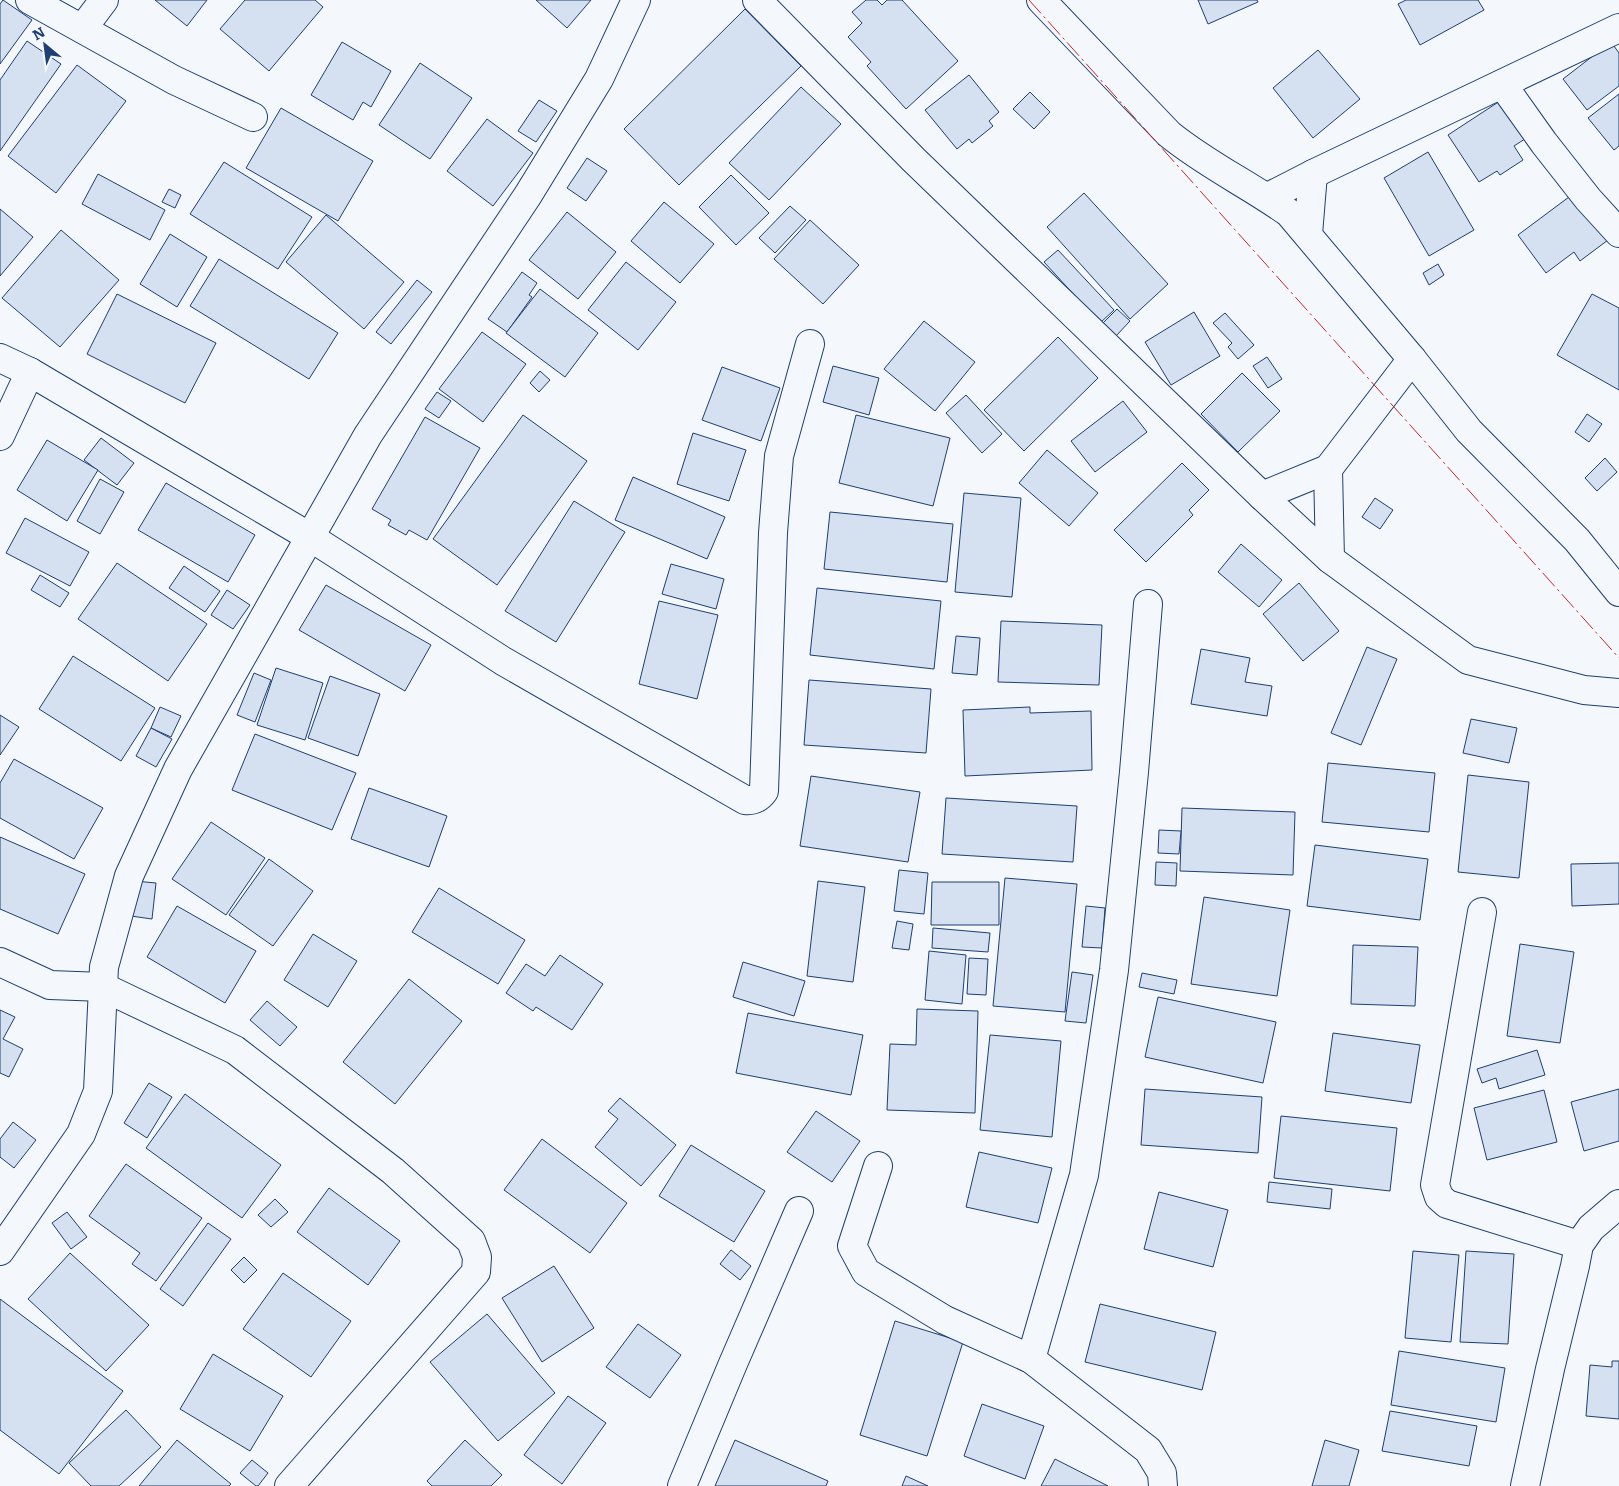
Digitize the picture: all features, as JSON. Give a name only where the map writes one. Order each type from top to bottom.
[{"type":"street","points":[[30,0],[174,80],[252,117]]},
{"type":"street","points":[[83,28],[104,0]]},
{"type":"street","points":[[0,1251],[81,1134],[98,1091],[104,967],[129,876],[178,769],[368,435],[528,195],[599,79],[636,0]]},
{"type":"street","points":[[757,0],[914,160],[1262,496],[1330,559],[1468,660],[1584,690],[1619,693]]},
{"type":"street","points":[[1041,0],[1169,134],[1190,151],[1268,197],[1290,213],[1412,359],[1469,431],[1577,540],[1619,592]]},
{"type":"street","points":[[1268,197],[1619,28]]},
{"type":"street","points":[[1502,84],[1544,143],[1588,199],[1619,233]]},
{"type":"street","points":[[1308,234],[1313,174]]},
{"type":"street","points":[[0,358],[30,372],[310,537],[503,661],[745,800],[751,801],[757,799],[764,791],[773,533],[779,456],[810,344]]},
{"type":"street","points":[[1262,496],[1328,470],[1412,359]]},
{"type":"street","points":[[0,436],[30,372]]},
{"type":"street","points":[[1328,470],[1330,559]]},
{"type":"street","points":[[1031,1358],[1084,1175],[1114,970],[1134,772],[1148,604]]},
{"type":"street","points":[[1482,912],[1435,1185],[1438,1197],[1447,1204],[1579,1245]]},
{"type":"street","points":[[0,962],[50,985],[103,987],[234,1050],[393,1171],[471,1241],[478,1258],[476,1272],[289,1486]]},
{"type":"street","points":[[878,1166],[852,1246],[866,1272],[945,1320],[1031,1358],[1148,1450],[1162,1473],[1163,1486]]},
{"type":"street","points":[[1525,1486],[1579,1245],[1591,1228],[1619,1204]]},
{"type":"street","points":[[682,1486],[799,1211]]},
{"type":"building","points":[[3,0],[32,20],[0,64],[0,4]]},
{"type":"building","points":[[155,0],[207,0],[187,26]]},
{"type":"building","points":[[245,0],[315,0],[323,7],[269,71],[220,29]]},
{"type":"building","points":[[536,0],[591,0],[567,28]]},
{"type":"building","points":[[866,0],[877,0],[882,5],[887,0],[902,0],[958,61],[906,109],[867,66],[871,62],[848,37],[862,23],[852,12]]},
{"type":"building","points":[[1198,0],[1257,0],[1258,2],[1208,24]]},
{"type":"building","points":[[1406,0],[1478,0],[1484,10],[1420,45],[1398,4]]},
{"type":"building","points":[[745,9],[801,66],[679,185],[624,129]]},
{"type":"building","points":[[27,41],[61,64],[0,151],[0,80]]},
{"type":"building","points":[[342,42],[391,71],[371,107],[363,102],[353,120],[311,95]]},
{"type":"building","points":[[1611,42],[1619,53],[1619,86],[1587,110],[1563,79]]},
{"type":"building","points":[[1318,50],[1360,99],[1313,138],[1273,88]]},
{"type":"building","points":[[420,63],[472,98],[430,159],[379,125]]},
{"type":"building","points":[[77,65],[126,101],[56,193],[8,156]]},
{"type":"building","points":[[969,75],[999,112],[989,121],[993,126],[972,143],[969,139],[957,149],[925,110]]},
{"type":"building","points":[[801,87],[841,124],[769,200],[729,163]]},
{"type":"building","points":[[1030,92],[1050,112],[1034,129],[1013,109]]},
{"type":"building","points":[[1619,94],[1619,146],[1614,150],[1588,118]]},
{"type":"building","points":[[1506,97],[1531,135],[1514,146],[1523,160],[1500,175],[1497,171],[1479,182],[1448,135]]},
{"type":"building","points":[[539,100],[557,111],[536,142],[518,131]]},
{"type":"building","points":[[281,108],[373,161],[338,221],[246,168]]},
{"type":"building","points":[[487,119],[533,153],[493,206],[447,171]]},
{"type":"building","points":[[1428,152],[1474,230],[1429,256],[1384,178]]},
{"type":"building","points":[[587,158],[607,171],[586,201],[567,188]]},
{"type":"building","points":[[224,162],[312,217],[278,269],[190,214]]},
{"type":"building","points":[[98,174],[165,210],[150,240],[82,204]]},
{"type":"building","points":[[731,175],[769,213],[736,245],[699,207]]},
{"type":"building","points":[[169,189],[181,195],[175,208],[162,202]]},
{"type":"building","points":[[1577,191],[1612,237],[1580,261],[1574,252],[1546,273],[1518,235]]},
{"type":"building","points":[[1084,193],[1168,284],[1130,319],[1047,227]]},
{"type":"building","points":[[664,202],[714,244],[680,283],[631,241]]},
{"type":"building","points":[[790,206],[806,220],[775,253],[759,238]]},
{"type":"building","points":[[0,209],[33,237],[0,276]]},
{"type":"building","points":[[567,212],[616,252],[578,299],[529,260]]},
{"type":"building","points":[[326,215],[404,282],[364,329],[286,262]]},
{"type":"building","points":[[810,220],[859,265],[823,304],[774,259]]},
{"type":"building","points":[[61,230],[119,280],[60,347],[2,298]]},
{"type":"building","points":[[170,234],[207,257],[177,307],[140,284]]},
{"type":"building","points":[[1058,250],[1114,310],[1100,323],[1044,262]]},
{"type":"building","points":[[219,259],[338,333],[309,379],[190,306]]},
{"type":"building","points":[[626,262],[676,302],[638,350],[588,310]]},
{"type":"building","points":[[1438,264],[1444,275],[1429,285],[1423,273]]},
{"type":"building","points":[[522,272],[537,283],[529,295],[532,297],[507,332],[488,319]]},
{"type":"building","points":[[417,280],[432,292],[391,344],[376,332]]},
{"type":"building","points":[[540,289],[598,333],[565,377],[506,333]]},
{"type":"building","points":[[117,294],[216,343],[185,403],[87,354]]},
{"type":"building","points":[[1592,294],[1619,308],[1619,390],[1557,355]]},
{"type":"building","points":[[1117,309],[1130,321],[1116,336],[1103,323]]},
{"type":"building","points":[[1194,312],[1220,356],[1171,385],[1145,342]]},
{"type":"building","points":[[1225,313],[1254,345],[1238,359],[1228,347],[1232,343],[1213,323]]},
{"type":"building","points":[[924,321],[975,362],[935,411],[884,369]]},
{"type":"building","points":[[482,332],[526,364],[483,422],[439,389]]},
{"type":"building","points":[[1058,337],[1098,378],[1024,451],[984,410]]},
{"type":"building","points":[[1267,357],[1282,379],[1268,388],[1253,366]]},
{"type":"building","points":[[833,366],[879,378],[869,415],[823,402]]},
{"type":"building","points":[[722,367],[780,388],[761,441],[702,420]]},
{"type":"building","points":[[540,371],[550,380],[539,392],[530,383]]},
{"type":"building","points":[[1242,373],[1280,411],[1238,452],[1201,414]]},
{"type":"building","points":[[437,392],[451,401],[439,418],[425,409]]},
{"type":"building","points":[[966,395],[1002,434],[982,453],[946,413]]},
{"type":"building","points":[[1123,401],[1147,432],[1095,472],[1071,441]]},
{"type":"building","points":[[1587,414],[1602,424],[1589,442],[1575,432]]},
{"type":"building","points":[[523,415],[587,461],[497,585],[433,539]]},
{"type":"building","points":[[856,415],[950,438],[933,506],[839,483]]},
{"type":"building","points":[[425,417],[480,448],[427,540],[409,530],[406,535],[388,525],[391,520],[372,509]]},
{"type":"building","points":[[693,433],[746,450],[729,501],[677,484]]},
{"type":"building","points":[[101,438],[134,463],[117,485],[84,460]]},
{"type":"building","points":[[47,440],[98,470],[67,521],[17,490]]},
{"type":"building","points":[[1047,450],[1098,493],[1069,526],[1019,483]]},
{"type":"building","points":[[1605,458],[1617,472],[1597,491],[1585,478]]},
{"type":"building","points":[[1182,463],[1209,490],[1189,510],[1193,515],[1146,562],[1114,530]]},
{"type":"building","points":[[633,477],[725,517],[707,559],[615,520]]},
{"type":"building","points":[[100,479],[124,492],[100,534],[77,521]]},
{"type":"building","points":[[166,483],[255,535],[228,582],[138,530]]},
{"type":"building","points":[[964,493],[1021,498],[1012,597],[955,592]]},
{"type":"building","points":[[1375,498],[1393,510],[1380,529],[1362,517]]},
{"type":"building","points":[[574,501],[625,532],[556,642],[505,611]]},
{"type":"building","points":[[830,512],[953,524],[947,582],[824,569]]},
{"type":"building","points":[[25,518],[89,552],[70,586],[6,553]]},
{"type":"building","points":[[1241,544],[1282,580],[1259,607],[1218,572]]},
{"type":"building","points":[[117,563],[207,624],[168,681],[78,619]]},
{"type":"building","points":[[671,564],[724,579],[716,609],[662,594]]},
{"type":"building","points":[[184,566],[220,591],[205,612],[169,588]]},
{"type":"building","points":[[40,575],[69,593],[60,607],[31,590]]},
{"type":"building","points":[[1299,583],[1339,631],[1303,661],[1263,614]]},
{"type":"building","points":[[326,585],[431,645],[405,691],[299,630]]},
{"type":"building","points":[[817,588],[941,601],[934,669],[810,655]]},
{"type":"building","points":[[227,590],[250,605],[233,629],[211,615]]},
{"type":"building","points":[[659,601],[718,615],[697,699],[639,684]]},
{"type":"building","points":[[1001,621],[1102,625],[1099,685],[998,682]]},
{"type":"building","points":[[956,636],[980,638],[977,675],[952,673]]},
{"type":"building","points":[[1367,647],[1397,659],[1361,745],[1331,733]]},
{"type":"building","points":[[1201,649],[1250,658],[1245,682],[1272,686],[1267,716],[1191,704]]},
{"type":"building","points":[[73,656],[155,708],[121,761],[39,709]]},
{"type":"building","points":[[276,668],[323,683],[305,740],[257,725]]},
{"type":"building","points":[[254,673],[271,680],[255,722],[237,715]]},
{"type":"building","points":[[330,676],[380,694],[358,756],[308,738]]},
{"type":"building","points":[[809,680],[931,689],[926,753],[804,745]]},
{"type":"building","points":[[160,707],[181,716],[171,737],[151,728]]},
{"type":"building","points":[[1030,707],[1030,713],[1091,711],[1092,770],[965,776],[963,710]]},
{"type":"building","points":[[0,715],[19,727],[0,755]]},
{"type":"building","points":[[1471,719],[1517,728],[1509,763],[1463,753]]},
{"type":"building","points":[[151,728],[172,739],[156,767],[136,756]]},
{"type":"building","points":[[255,734],[356,773],[332,830],[232,790]]},
{"type":"building","points":[[14,759],[103,808],[74,859],[0,818],[0,783]]},
{"type":"building","points":[[1328,763],[1435,773],[1429,832],[1322,822]]},
{"type":"building","points":[[1468,775],[1529,782],[1519,878],[1458,872]]},
{"type":"building","points":[[811,776],[920,792],[908,862],[800,846]]},
{"type":"building","points":[[369,788],[447,816],[429,867],[351,839]]},
{"type":"building","points":[[946,798],[1077,806],[1073,862],[942,854]]},
{"type":"building","points":[[1182,808],[1295,812],[1293,875],[1180,871]]},
{"type":"building","points":[[211,822],[265,858],[226,915],[172,879]]},
{"type":"building","points":[[1159,830],[1181,831],[1179,854],[1158,853]]},
{"type":"building","points":[[0,837],[85,874],[58,934],[0,909]]},
{"type":"building","points":[[1315,845],[1428,859],[1420,920],[1307,906]]},
{"type":"building","points":[[269,859],[313,891],[273,946],[229,915]]},
{"type":"building","points":[[1156,862],[1177,863],[1176,886],[1155,885]]},
{"type":"building","points":[[1619,863],[1619,904],[1572,906],[1571,864]]},
{"type":"building","points":[[899,870],[928,873],[924,914],[894,911]]},
{"type":"building","points":[[1005,878],[1077,884],[1065,1012],[993,1006]]},
{"type":"building","points":[[135,881],[156,883],[152,919],[131,916]]},
{"type":"building","points":[[818,881],[865,887],[853,982],[807,976]]},
{"type":"building","points":[[932,882],[999,882],[999,925],[931,925]]},
{"type":"building","points":[[439,888],[525,940],[498,984],[412,932]]},
{"type":"building","points":[[1204,897],[1290,910],[1277,996],[1191,984]]},
{"type":"building","points":[[177,906],[256,951],[225,1003],[147,957]]},
{"type":"building","points":[[1086,906],[1105,908],[1102,948],[1082,947]]},
{"type":"building","points":[[897,921],[913,924],[909,950],[892,948]]},
{"type":"building","points":[[933,928],[990,933],[988,952],[932,948]]},
{"type":"building","points":[[313,934],[357,961],[328,1007],[284,980]]},
{"type":"building","points":[[1520,944],[1574,952],[1560,1043],[1507,1036]]},
{"type":"building","points":[[1353,945],[1418,947],[1415,1006],[1351,1004]]},
{"type":"building","points":[[929,951],[966,955],[962,1004],[925,1000]]},
{"type":"building","points":[[560,955],[603,984],[572,1030],[536,1007],[533,1011],[506,993],[526,964],[545,976]]},
{"type":"building","points":[[969,958],[988,959],[986,995],[967,994]]},
{"type":"building","points":[[743,962],[805,981],[794,1016],[733,997]]},
{"type":"building","points":[[1072,972],[1093,975],[1086,1023],[1065,1021]]},
{"type":"building","points":[[1142,973],[1177,980],[1174,994],[1139,987]]},
{"type":"building","points":[[409,979],[462,1021],[395,1104],[343,1062]]},
{"type":"building","points":[[1158,997],[1276,1022],[1263,1083],[1145,1057]]},
{"type":"building","points":[[267,1001],[297,1027],[280,1046],[250,1020]]},
{"type":"building","points":[[917,1009],[978,1011],[975,1113],[887,1110],[890,1044],[916,1045]]},
{"type":"building","points":[[0,1010],[15,1017],[3,1039],[23,1049],[9,1077],[0,1073]]},
{"type":"building","points":[[748,1013],[863,1035],[851,1095],[736,1073]]},
{"type":"building","points":[[1333,1033],[1420,1045],[1411,1103],[1325,1091]]},
{"type":"building","points":[[990,1035],[1061,1041],[1052,1137],[980,1130]]},
{"type":"building","points":[[1537,1050],[1545,1075],[1499,1089],[1496,1078],[1482,1083],[1477,1069]]},
{"type":"building","points":[[149,1083],[172,1097],[147,1138],[124,1123]]},
{"type":"building","points":[[1145,1089],[1262,1097],[1258,1153],[1141,1145]]},
{"type":"building","points":[[1619,1089],[1619,1141],[1584,1151],[1571,1102]]},
{"type":"building","points":[[1544,1090],[1557,1142],[1487,1160],[1474,1108]]},
{"type":"building","points":[[185,1094],[281,1165],[242,1218],[146,1148]]},
{"type":"building","points":[[620,1098],[676,1145],[641,1186],[595,1147],[618,1119],[608,1111]]},
{"type":"building","points":[[816,1111],[860,1141],[832,1182],[787,1152]]},
{"type":"building","points":[[1281,1116],[1397,1128],[1390,1191],[1274,1178]]},
{"type":"building","points":[[13,1122],[36,1140],[14,1168],[0,1157],[0,1139]]},
{"type":"building","points":[[542,1139],[627,1203],[590,1253],[504,1190]]},
{"type":"building","points":[[691,1145],[765,1191],[734,1242],[659,1196]]},
{"type":"building","points":[[979,1152],[1052,1168],[1038,1223],[966,1207]]},
{"type":"building","points":[[126,1164],[202,1218],[156,1281],[132,1264],[140,1253],[89,1216]]},
{"type":"building","points":[[1269,1182],[1332,1189],[1330,1209],[1267,1202]]},
{"type":"building","points":[[329,1188],[400,1241],[368,1285],[297,1232]]},
{"type":"building","points":[[1159,1192],[1228,1210],[1213,1267],[1144,1249]]},
{"type":"building","points":[[275,1199],[288,1212],[271,1227],[258,1215]]},
{"type":"building","points":[[67,1212],[87,1237],[71,1249],[52,1223]]},
{"type":"building","points":[[208,1223],[231,1239],[183,1306],[160,1289]]},
{"type":"building","points":[[731,1250],[751,1266],[740,1280],[720,1264]]},
{"type":"building","points":[[1413,1251],[1459,1255],[1451,1342],[1405,1338]]},
{"type":"building","points":[[1466,1251],[1514,1254],[1508,1344],[1460,1342]]},
{"type":"building","points":[[70,1253],[149,1325],[106,1371],[28,1299]]},
{"type":"building","points":[[244,1257],[257,1270],[244,1283],[231,1270]]},
{"type":"building","points":[[554,1266],[594,1328],[542,1362],[502,1298]]},
{"type":"building","points":[[283,1273],[351,1321],[311,1377],[243,1329]]},
{"type":"building","points":[[0,1299],[123,1391],[59,1474],[0,1430]]},
{"type":"building","points":[[1100,1304],[1216,1332],[1202,1390],[1085,1362]]},
{"type":"building","points":[[487,1314],[555,1393],[498,1441],[430,1362]]},
{"type":"building","points":[[895,1321],[963,1342],[927,1456],[860,1435]]},
{"type":"building","points":[[638,1324],[681,1355],[650,1398],[606,1367]]},
{"type":"building","points":[[1399,1351],[1505,1368],[1496,1422],[1391,1405]]},
{"type":"building","points":[[213,1354],[283,1396],[250,1451],[180,1409]]},
{"type":"building","points":[[1612,1361],[1619,1361],[1619,1419],[1586,1416],[1590,1365],[1612,1367]]},
{"type":"building","points":[[568,1396],[606,1423],[562,1484],[524,1455]]},
{"type":"building","points":[[982,1404],[1044,1426],[1025,1479],[964,1456]]},
{"type":"building","points":[[126,1410],[161,1447],[119,1486],[91,1486],[69,1463]]},
{"type":"building","points":[[1390,1411],[1477,1426],[1469,1466],[1382,1451]]},
{"type":"building","points":[[177,1440],[231,1484],[229,1486],[139,1486]]},
{"type":"building","points":[[465,1440],[502,1475],[491,1486],[432,1486],[427,1481]]},
{"type":"building","points":[[735,1440],[828,1481],[826,1486],[715,1486]]},
{"type":"building","points":[[1325,1440],[1359,1450],[1349,1486],[1312,1486]]},
{"type":"building","points":[[1055,1459],[1108,1486],[1041,1486]]},
{"type":"building","points":[[252,1460],[268,1473],[258,1486],[240,1473]]},
{"type":"building","points":[[906,1476],[928,1486],[902,1486]]},
{"type":"power","points":[[1029,0],[1619,658]]}]
